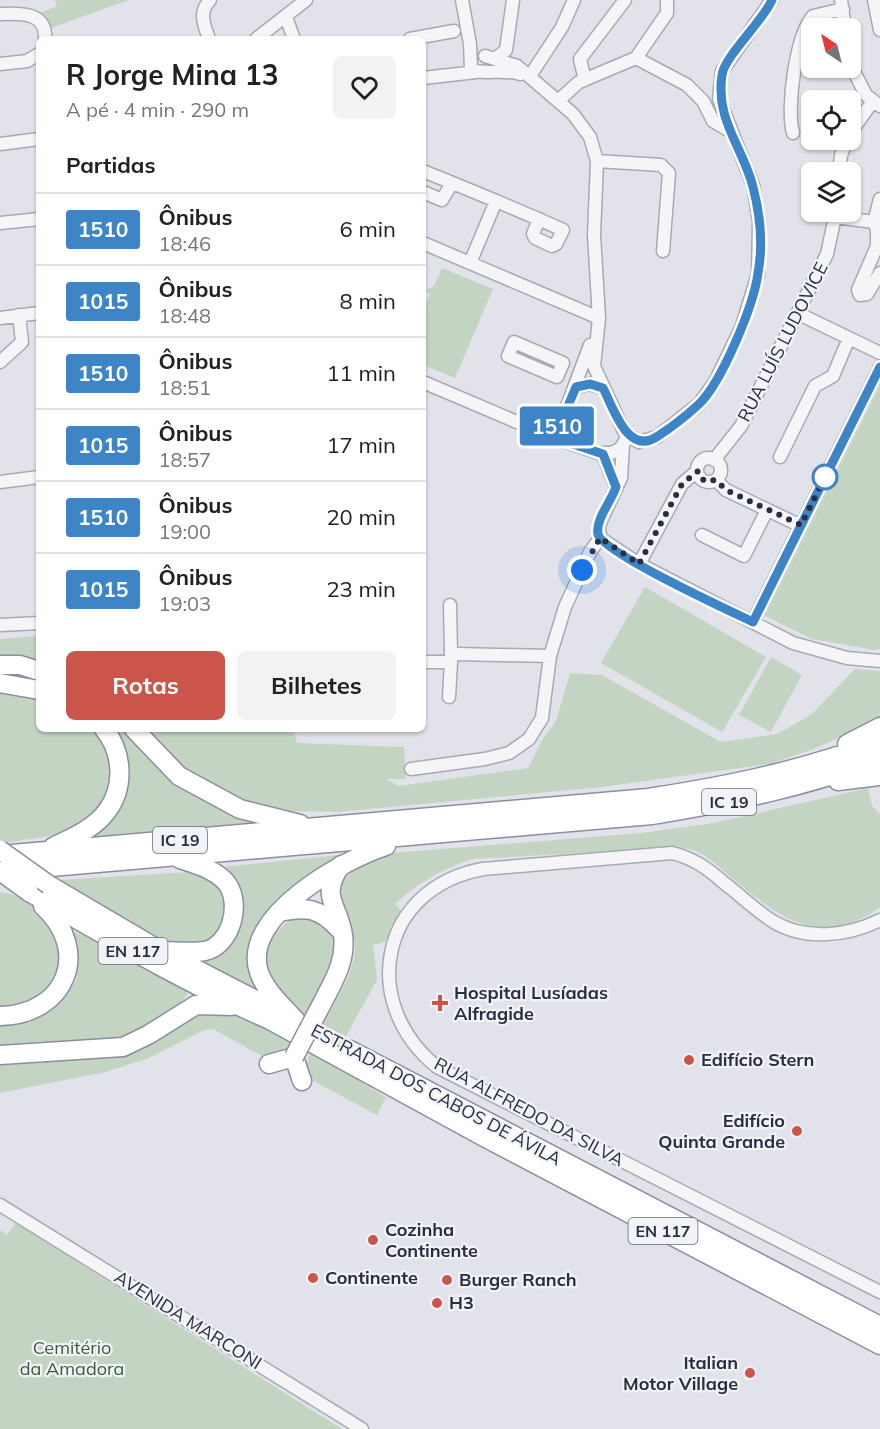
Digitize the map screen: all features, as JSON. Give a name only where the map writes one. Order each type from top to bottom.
[{"type":"highway","points":[[0,665],[20,665],[36,670]]},
{"type":"highway","points":[[0,683],[36,689]]},
{"type":"highway","points":[[806,775],[880,727]]},
{"type":"highway","points":[[46,851],[92,825],[106,813],[119,783],[119,759],[111,737],[107,732]]},
{"type":"highway","points":[[137,732],[179,776],[240,809],[314,828]]},
{"type":"highway","name":"IC 19","points":[[0,871],[652,815],[718,804],[806,775],[880,741]]},
{"type":"highway","name":"IC 19","points":[[0,855],[648,798],[806,775],[880,759]]},
{"type":"highway","points":[[806,775],[880,776]]},
{"type":"highway","points":[[298,1023],[266,985],[259,972],[257,959],[261,942],[279,912],[312,882],[342,864],[361,854],[413,837]]},
{"type":"highway","name":"ESTRADA DOS CABOS DE ÁVILA","points":[[0,850],[49,885],[161,951],[880,1326]]},
{"type":"highway","points":[[161,951],[206,951],[225,936],[233,914],[231,893],[227,884],[212,869],[173,857]]},
{"type":"highway","points":[[302,1081],[294,1057],[342,962],[343,934],[329,891],[331,879],[342,864]]},
{"type":"highway","name":"ESTRADA DOS CABOS DE ÁVILA","points":[[0,871],[29,892],[239,1007],[270,1020],[496,1143],[880,1345]]},
{"type":"highway","points":[[0,1016],[19,1014],[44,1003],[56,993],[69,968],[65,934],[50,912],[29,892]]},
{"type":"highway","points":[[279,912],[301,908],[317,910],[343,934]]},
{"type":"highway","points":[[0,1055],[123,1047],[148,1035],[196,1005],[239,1007]]},
{"type":"highway","points":[[269,1064],[294,1057]]},
{"type":"street","points":[[208,36],[202,17],[203,8],[210,0]]},
{"type":"street","points":[[260,36],[306,0]]},
{"type":"street","points":[[462,0],[467,25],[481,57]]},
{"type":"street","points":[[426,75],[506,50],[513,0]]},
{"type":"street","points":[[530,76],[561,27],[574,0]]},
{"type":"street","points":[[585,80],[580,59],[625,0]]},
{"type":"street","points":[[559,100],[585,80],[636,58],[667,13],[667,0]]},
{"type":"street","points":[[625,439],[639,442],[651,440],[699,405],[715,382],[742,326],[758,274],[759,221],[753,185],[719,99],[722,71],[772,0]]},
{"type":"street","points":[[874,0],[880,28]]},
{"type":"street","points":[[793,132],[789,118],[801,36],[813,16],[842,5]]},
{"type":"street","points":[[0,14],[31,15],[42,24],[44,36]]},
{"type":"street","points":[[286,17],[293,36]]},
{"type":"street","points":[[426,36],[453,31]]},
{"type":"street","points":[[0,64],[27,61],[36,56]]},
{"type":"street","points":[[479,71],[469,66],[481,57]]},
{"type":"street","points":[[411,769],[509,753],[529,739],[542,718],[550,656],[566,607],[590,552],[600,538],[599,525],[623,467],[625,439],[594,366],[599,318],[594,235],[597,161],[590,137],[559,100],[517,66],[481,57]]},
{"type":"street","points":[[636,58],[687,85],[704,101],[713,121],[730,131]]},
{"type":"street","points":[[426,76],[505,70],[530,76]]},
{"type":"street","points":[[857,78],[876,103],[861,120]]},
{"type":"street","points":[[0,144],[36,140]]},
{"type":"street","points":[[597,161],[661,165],[669,173],[663,250]]},
{"type":"street","points":[[426,172],[539,219],[563,230],[556,244],[552,246],[535,238],[533,234],[539,219]]},
{"type":"street","points":[[426,193],[442,200],[452,183]]},
{"type":"street","points":[[880,199],[877,246],[858,290],[860,295],[867,294],[880,273]]},
{"type":"street","points":[[470,263],[496,201]]},
{"type":"street","points":[[861,216],[877,218]]},
{"type":"street","points":[[0,223],[36,219]]},
{"type":"street","name":"RUA LUÍS LUDOVICE","points":[[714,460],[741,426],[827,254],[833,222]]},
{"type":"street","points":[[426,244],[599,318]]},
{"type":"street","points":[[0,318],[36,313]]},
{"type":"street","points":[[797,313],[880,353]]},
{"type":"street","points":[[0,362],[22,342],[19,315]]},
{"type":"street","points":[[566,441],[561,436],[560,425],[578,383],[599,318]]},
{"type":"street","points":[[780,458],[815,386],[833,376],[849,338]]},
{"type":"street","points":[[753,622],[880,367]]},
{"type":"street","points":[[561,369],[578,383],[603,388]]},
{"type":"street","points":[[426,383],[603,454],[611,453],[625,439]]},
{"type":"street","points":[[532,427],[551,428],[560,425]]},
{"type":"street","points":[[603,454],[616,487]]},
{"type":"street","points":[[639,564],[682,484],[698,471],[701,462],[714,460],[721,470],[716,480]]},
{"type":"street","points":[[698,471],[704,481],[716,480],[726,490],[801,525]]},
{"type":"street","points":[[0,482],[36,477]]},
{"type":"street","points":[[702,535],[744,556],[767,510]]},
{"type":"street","points":[[600,538],[639,564],[815,651],[880,661]]},
{"type":"street","points":[[449,697],[450,605]]},
{"type":"street","points":[[0,626],[36,623]]},
{"type":"street","points":[[426,662],[451,658],[550,656]]},
{"type":"street","name":"RUA ALFREDO DA SILVA","points":[[880,920],[849,933],[832,935],[795,930],[775,922],[696,860],[672,853],[483,869],[455,876],[440,883],[412,908],[397,931],[392,947],[388,984],[397,1016],[408,1037],[437,1067],[880,1292]]},
{"type":"street","name":"AVENIDA MARCONI","points":[[0,1195],[14,1211]]},
{"type":"street","name":"AVENIDA MARCONI","points":[[0,1205],[14,1211],[362,1429]]},
{"type":"green space","points":[[55,0],[129,0],[48,29],[37,14],[57,6]]},
{"type":"green space","points":[[442,268],[493,289],[455,378],[426,366],[426,305],[430,295],[426,290],[434,286]]},
{"type":"green space","points":[[880,386],[880,649],[874,650],[812,639],[765,616]]},
{"type":"green space","points":[[645,587],[766,657],[722,732],[601,663]]},
{"type":"green space","points":[[36,636],[36,660],[0,661],[0,639]]},
{"type":"green space","points":[[771,657],[802,675],[771,732],[739,715]]},
{"type":"green space","points":[[855,669],[880,671],[880,720],[811,750],[769,764],[602,787],[337,812],[288,811],[253,805],[186,772],[148,732],[294,732],[297,743],[404,747],[406,779],[386,779],[399,786],[528,768],[542,740],[556,721],[570,673],[602,675],[721,742],[777,734],[812,714]]},
{"type":"green space","points":[[0,693],[36,697],[36,732],[95,732],[102,741],[110,762],[109,784],[103,801],[94,814],[82,824],[54,835],[38,838],[5,843],[0,839]]},
{"type":"green space","points":[[117,732],[128,732],[141,745],[246,817],[253,825],[92,839],[117,810],[126,790],[127,759]]},
{"type":"green space","points":[[868,788],[872,806],[880,814],[880,907],[857,920],[836,927],[817,927],[798,923],[763,902],[707,857],[688,849],[473,859],[431,877],[395,904],[401,910],[385,942],[373,945],[377,980],[346,1036],[323,1025],[345,983],[353,960],[354,938],[340,884],[358,865],[391,853],[641,833],[714,823]]},
{"type":"green space","points":[[349,854],[260,935],[271,999],[198,959],[220,952],[225,948],[238,931],[243,917],[244,910],[240,893],[222,867]]},
{"type":"green space","points":[[189,872],[212,879],[220,888],[229,910],[216,936],[197,944],[178,943],[134,927],[59,880]]},
{"type":"green space","points":[[0,892],[15,895],[30,902],[50,918],[58,935],[64,971],[37,1001],[0,1009]]},
{"type":"green space","points":[[300,915],[315,916],[337,935],[335,967],[308,1017],[287,1003],[275,990],[268,978],[265,966],[270,942],[277,931]]},
{"type":"green space","points":[[75,931],[183,986],[188,994],[174,1010],[122,1042],[0,1047],[0,1022],[63,998],[77,979]]},
{"type":"green space","points":[[234,1012],[296,1039],[289,1052],[273,1062],[213,1029],[204,1030],[149,1058],[106,1072],[0,1093],[0,1059],[116,1056],[153,1043],[195,1013]]},
{"type":"green space","points":[[311,1050],[386,1097],[377,1115],[308,1078],[305,1069]]},
{"type":"green space","name":"Cemitério da Amadora","points":[[16,1223],[342,1429],[0,1429],[0,1230],[7,1235]]},
{"type":"bus line","name":"1510","points":[[772,0],[770,6],[722,71],[719,99],[753,185],[759,221],[758,274],[742,326],[715,382],[699,405],[657,437],[645,442],[639,442],[626,433],[603,388],[598,385],[576,387],[560,425],[551,428],[532,427],[552,437],[603,454],[616,487],[599,525],[598,534],[602,541],[639,564],[753,622],[880,367]]},
{"type":"place","name":"Hospital Lusíadas Alfragide","points":[[440,1003]]},
{"type":"place","name":"Edifício Stern","points":[[689,1060]]},
{"type":"place","name":"Edifício Quinta Grande","points":[[797,1131]]},
{"type":"place","name":"Cozinha Continente","points":[[373,1240]]},
{"type":"place","name":"Continente","points":[[313,1278]]},
{"type":"place","name":"Burger Ranch","points":[[447,1280]]},
{"type":"place","name":"H3","points":[[437,1303]]},
{"type":"place","name":"Italian Motor Village","points":[[750,1373]]},
{"type":"route","points":[[582,570],[590,552],[600,538],[639,564],[682,484],[698,471],[698,476],[704,481],[716,480],[726,490],[801,525],[825,477]]}]
